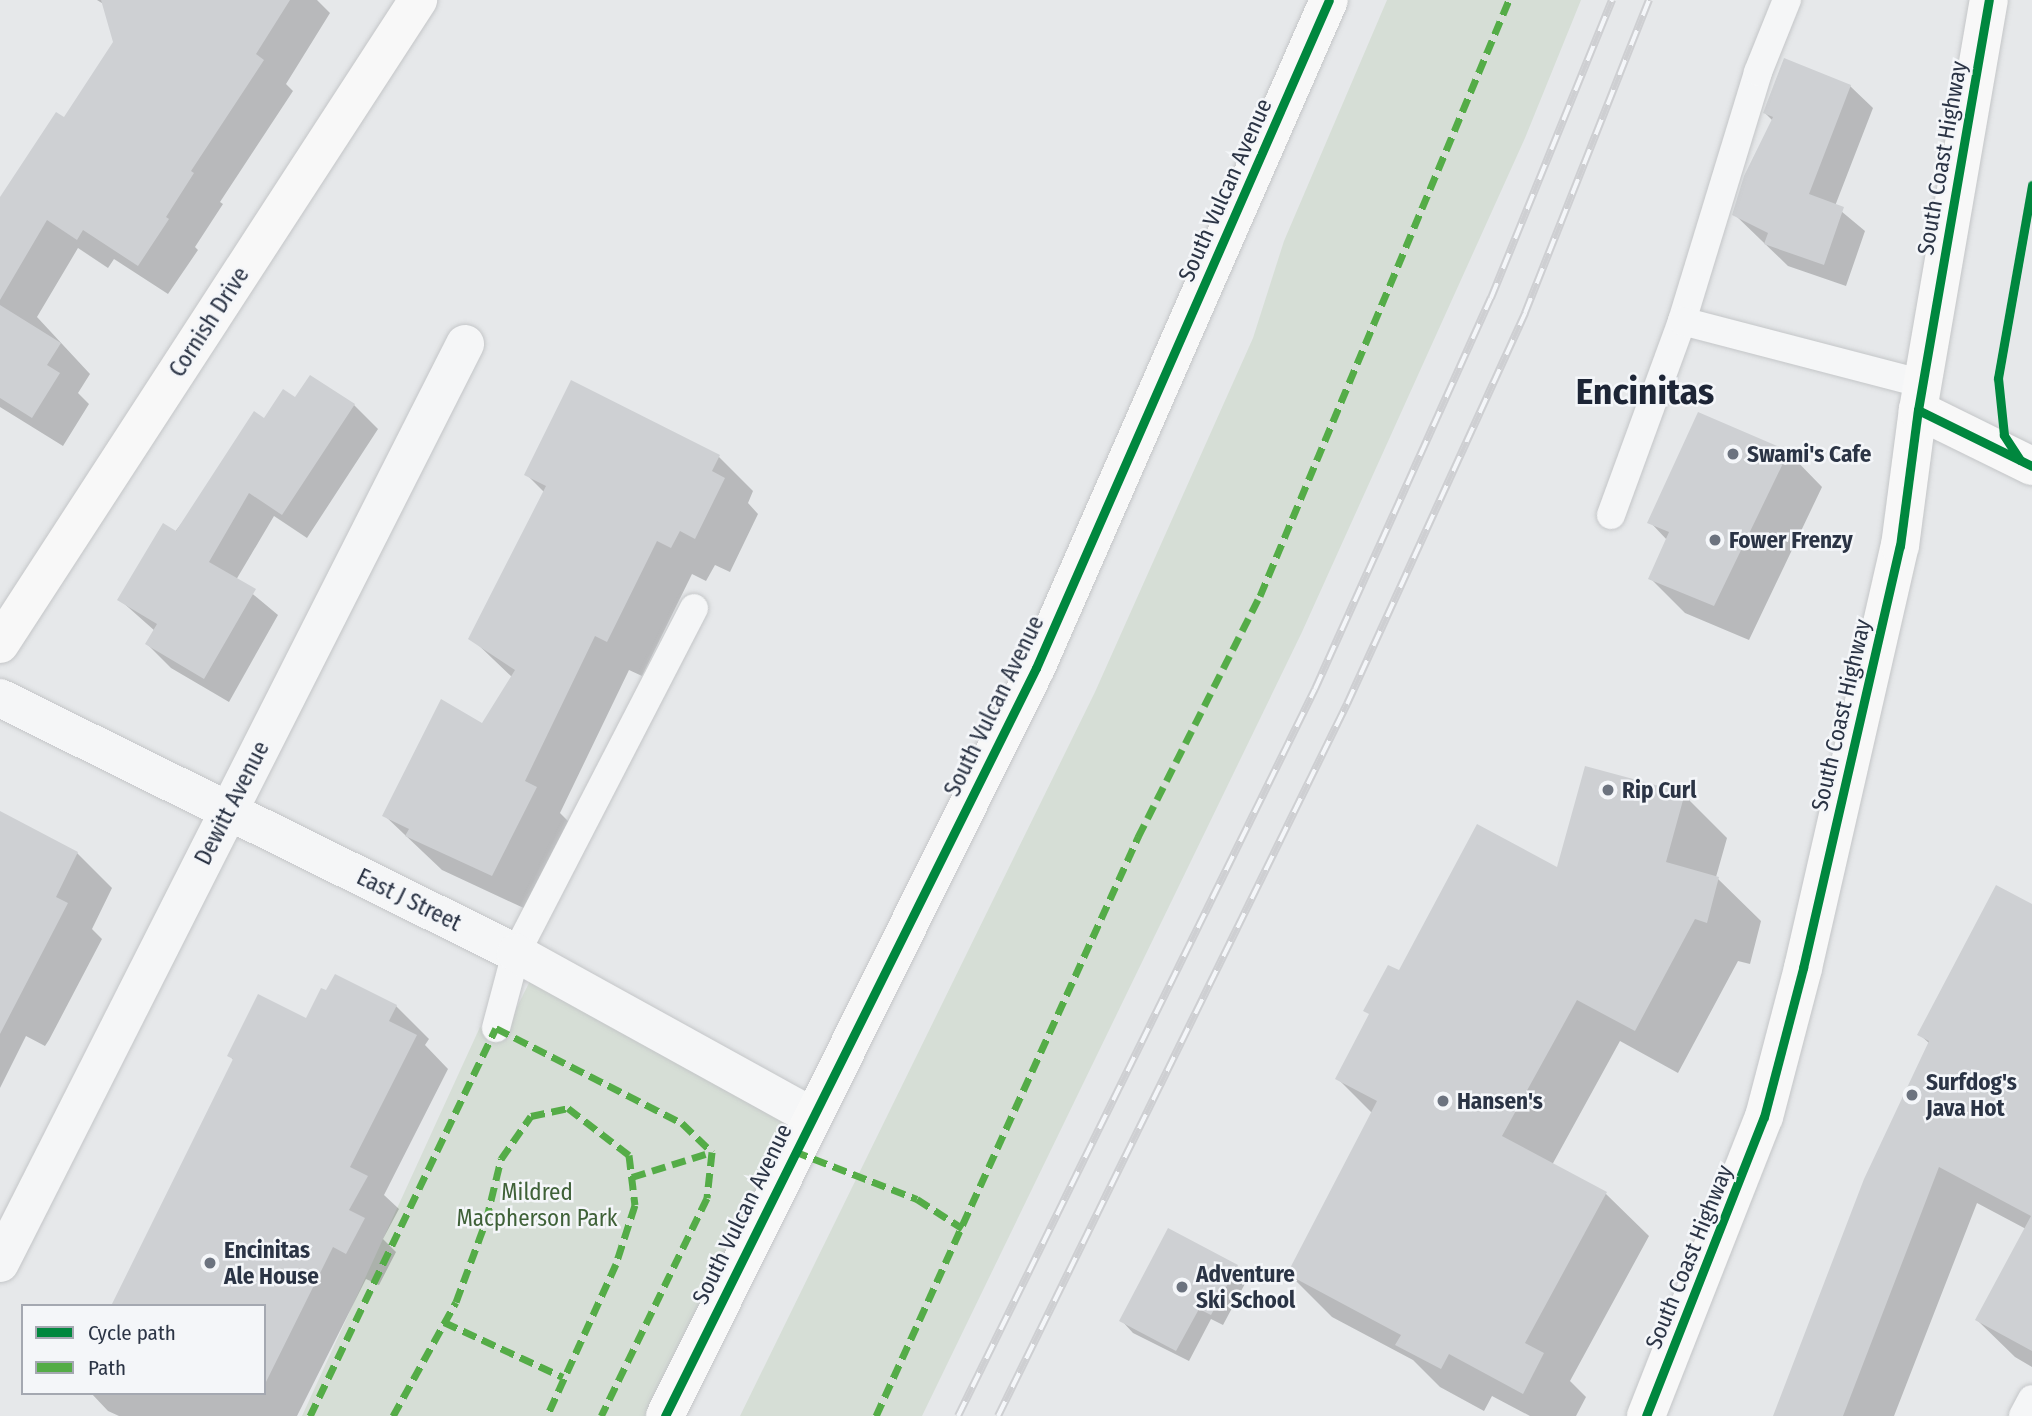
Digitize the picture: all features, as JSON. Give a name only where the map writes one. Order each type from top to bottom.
[{"type":"main road","name":"Cornish Drive","points":[[0,644],[418,0]]},
{"type":"main road","name":"South Vulcan Avenue","points":[[664,1416],[1036,668],[1329,0]]},
{"type":"main road","name":"South Coast Highway","points":[[1646,1416],[1764,1117],[1900,547],[1920,397],[1989,0]]},
{"type":"main road","points":[[1920,397],[2032,466]]},
{"type":"street","name":"Dewitt Avenue","points":[[0,1263],[465,344]]},
{"type":"street","name":"East J Street","points":[[0,698],[516,953],[811,1116]]},
{"type":"lane","points":[[1611,515],[1682,321],[1758,72],[1787,0]]},
{"type":"lane","points":[[1682,321],[1920,397]]},
{"type":"lane","points":[[496,1028],[516,953],[694,608]]},
{"type":"lane","points":[[2023,1416],[2032,1399]]},
{"type":"green space","points":[[1387,0],[1581,0],[1525,138],[1302,632],[922,1416],[740,1416],[1095,692],[1253,338],[1284,241]]},
{"type":"green space","name":"Mildred Macpherson Park","points":[[540,961],[816,1118],[667,1416],[302,1416],[480,1027],[502,1037]]},
{"type":"building","points":[[101,0],[290,0],[256,54],[264,60],[191,171],[194,173],[166,217],[169,219],[138,266],[83,230],[77,240],[47,220],[0,300],[0,197],[56,112],[64,117],[113,42]]},
{"type":"building","points":[[1784,58],[1851,85],[1809,194],[1844,207],[1824,265],[1764,244],[1768,233],[1732,215],[1744,176],[1773,117],[1763,113]]},
{"type":"building","points":[[0,305],[61,343],[47,365],[60,373],[32,418],[0,398]]},
{"type":"building","points":[[310,375],[355,404],[282,515],[249,493],[209,562],[256,589],[204,679],[145,644],[157,624],[117,600],[163,523],[176,531],[254,411],[264,418],[283,389],[295,397]]},
{"type":"building","points":[[571,380],[720,455],[712,471],[725,478],[695,539],[680,531],[671,548],[657,541],[607,642],[595,636],[525,781],[537,787],[492,876],[405,836],[409,829],[382,816],[441,699],[482,723],[515,670],[468,639],[546,486],[524,475]]},
{"type":"building","points":[[1698,412],[1789,451],[1714,606],[1648,579],[1669,532],[1647,523]]},
{"type":"building","name":"Hansen's","points":[[1585,766],[1685,793],[1666,862],[1719,877],[1707,923],[1695,919],[1635,1031],[1577,1000],[1502,1136],[1607,1192],[1525,1343],[1544,1353],[1523,1394],[1449,1354],[1441,1369],[1395,1345],[1401,1335],[1287,1274],[1377,1101],[1335,1079],[1369,1014],[1363,1011],[1388,965],[1399,970],[1477,824],[1557,867]]},
{"type":"building","points":[[0,811],[78,852],[56,897],[68,903],[0,1034]]},
{"type":"building","points":[[1996,885],[2032,904],[2032,1351],[1975,1320],[2031,1216],[1939,1167],[1843,1416],[1773,1416],[1864,1179],[1929,1041],[1917,1035]]},
{"type":"building","points":[[335,974],[397,1005],[389,1021],[417,1035],[350,1167],[368,1176],[349,1210],[365,1218],[346,1254],[333,1247],[266,1382],[266,1304],[112,1304],[233,1059],[227,1056],[258,994],[306,1018],[321,988],[326,990]]},
{"type":"building","name":"Adventure Ski School","points":[[1168,1228],[1238,1265],[1211,1315],[1199,1309],[1176,1351],[1119,1321]]},
{"type":"railway","points":[[958,1416],[1315,689],[1491,298],[1612,0]]},
{"type":"railway","points":[[998,1416],[1347,704],[1525,313],[1649,0]]},
{"type":"marked path","points":[[876,1416],[1138,837],[1260,596],[1509,0]]},
{"type":"marked path","points":[[310,1416],[496,1028],[682,1123],[712,1152],[707,1198],[601,1416]]},
{"type":"marked path","points":[[393,1416],[456,1302],[486,1221],[501,1159],[531,1116],[568,1108],[629,1155],[635,1205],[616,1264],[547,1416]]},
{"type":"marked path","points":[[794,1151],[917,1199],[962,1228]]},
{"type":"marked path","points":[[632,1177],[712,1152]]},
{"type":"marked path","points":[[444,1322],[563,1377]]},
{"type":"cycle path","points":[[665,1416],[1036,668],[1329,0]]},
{"type":"cycle path","points":[[1646,1416],[1764,1117],[1803,968],[1900,546],[1918,410],[1989,0]]},
{"type":"cycle path","points":[[2020,460],[2004,435],[1998,378],[2032,185]]},
{"type":"cycle path","points":[[1918,410],[2032,466]]},
{"type":"place","name":"Swami's Cafe","points":[[1733,454]]},
{"type":"place","name":"Fower Frenzy","points":[[1715,540]]},
{"type":"place","name":"Rip Curl","points":[[1608,790]]},
{"type":"place","name":"Surfdog's Java Hot","points":[[1912,1095]]},
{"type":"place","name":"Hansen's","points":[[1443,1101]]},
{"type":"place","name":"Encinitas Ale House","points":[[210,1263]]},
{"type":"place","name":"Adventure Ski School","points":[[1182,1287]]},
{"type":"district","name":"Encinitas","points":[[1645,392]]}]
